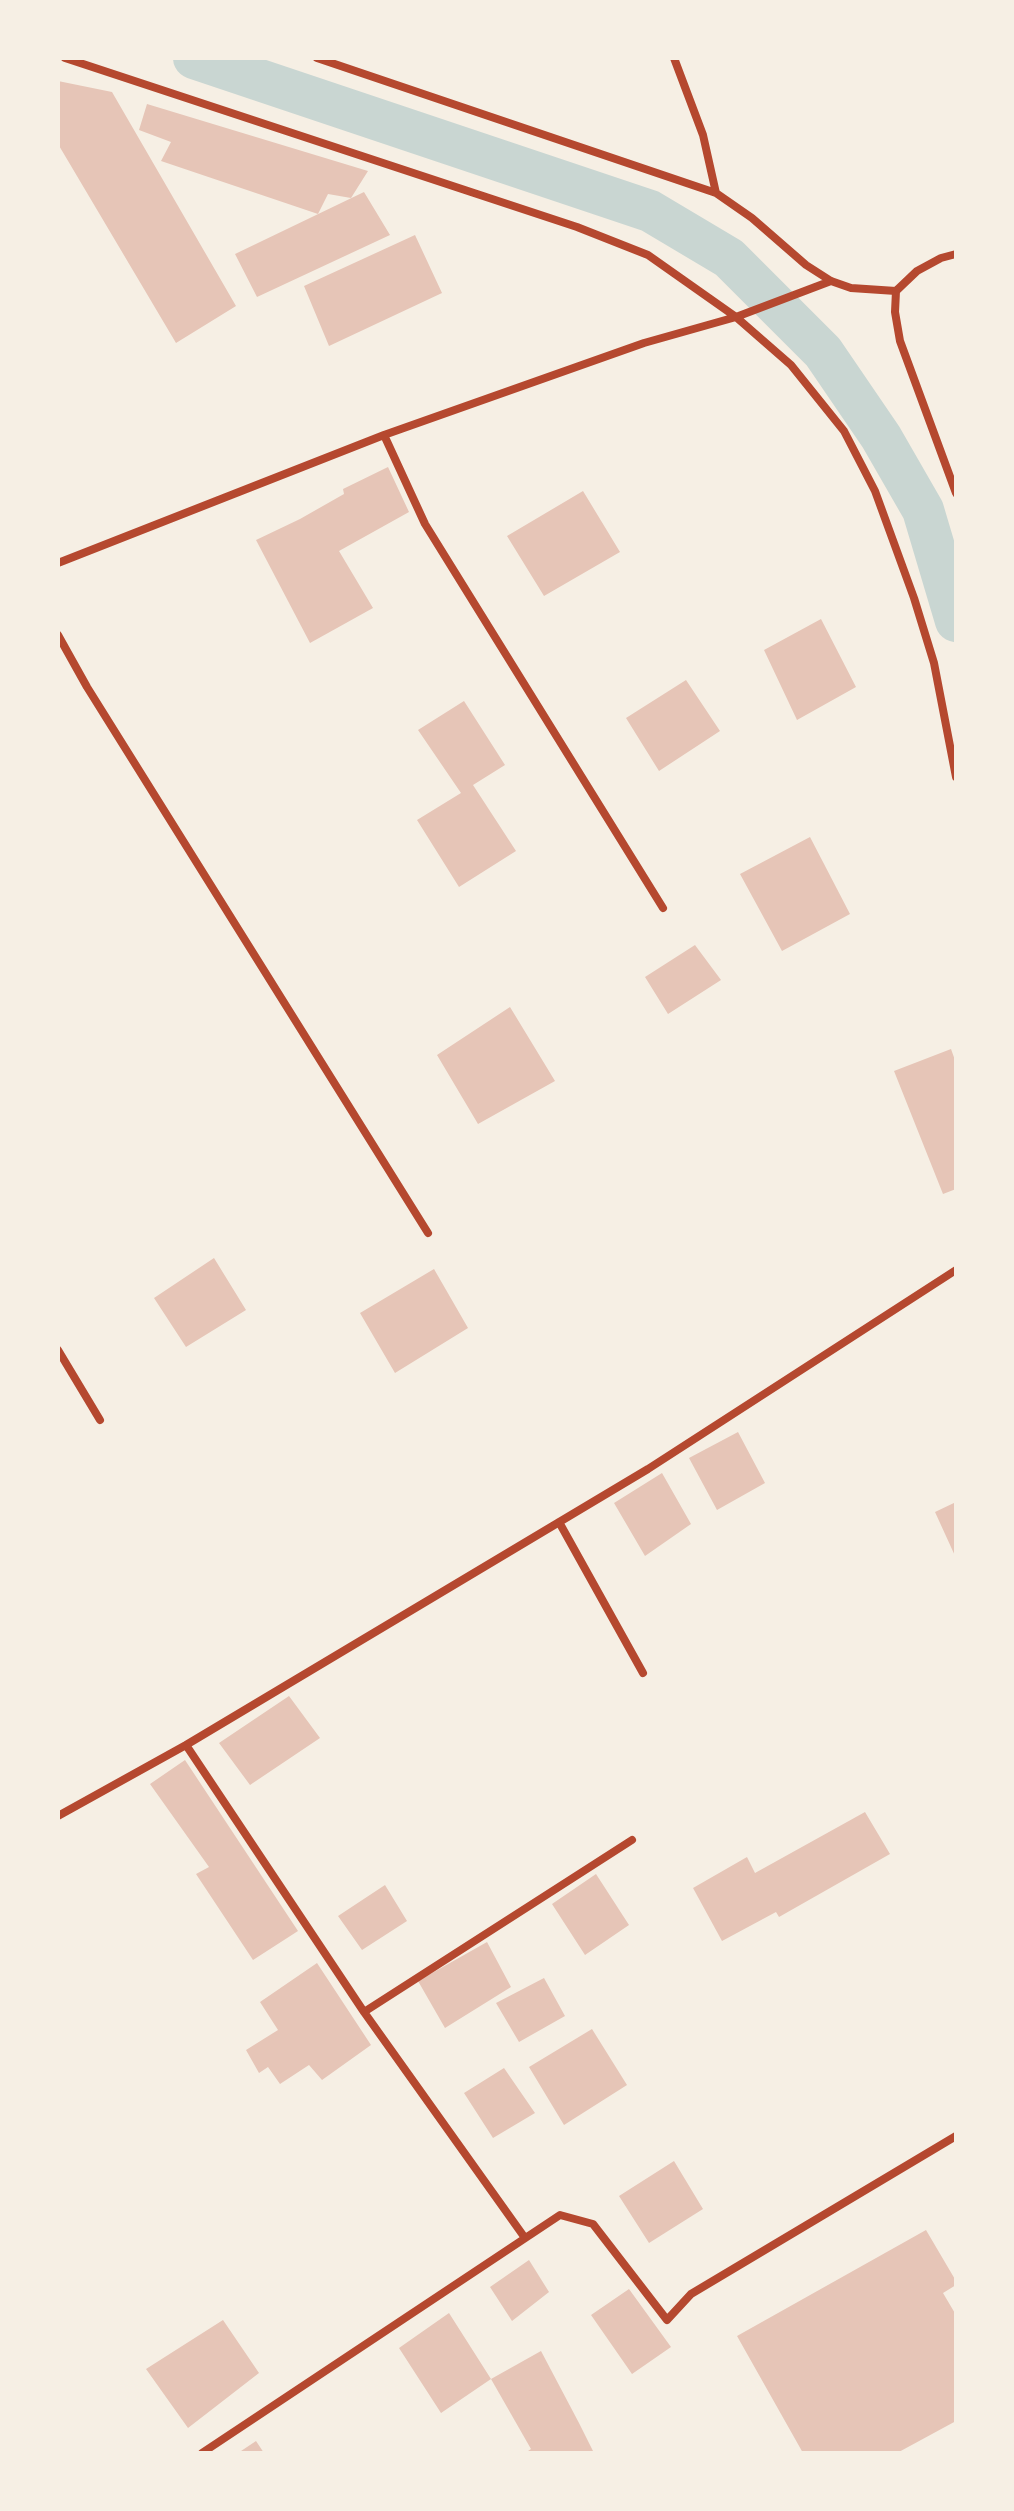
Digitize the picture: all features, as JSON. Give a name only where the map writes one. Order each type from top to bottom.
[{"type":"street","points":[[65,58],[577,227],[648,255],[736,317],[791,365],[844,431],[875,491],[934,663],[956,777]]},
{"type":"street","points":[[317,58],[716,193],[752,218],[806,265],[831,281],[851,288],[896,291]]},
{"type":"street","points":[[674,58],[703,135],[716,193]]},
{"type":"street","points":[[956,254],[917,271],[896,291],[895,312],[900,341],[956,493]]},
{"type":"street","points":[[58,563],[384,435],[644,343],[736,317],[831,281]]},
{"type":"street","points":[[384,435],[425,524],[663,908]]},
{"type":"street","points":[[58,635],[87,687],[428,1233]]},
{"type":"street","points":[[58,1816],[186,1745],[648,1469],[956,1270]]},
{"type":"street","points":[[58,1350],[100,1420]]},
{"type":"street","points":[[559,1522],[643,1673]]},
{"type":"street","points":[[186,1745],[364,2012],[525,2238]]},
{"type":"street","points":[[364,2012],[632,1840]]},
{"type":"street","points":[[202,2453],[560,2215],[593,2224],[667,2320],[691,2294],[956,2136]]},
{"type":"building","points":[[58,81],[112,92],[236,306],[176,343],[58,144]]},
{"type":"building","points":[[147,104],[368,171],[351,198],[328,194],[318,214],[161,161],[171,142],[139,130]]},
{"type":"building","points":[[364,192],[390,235],[257,297],[235,254]]},
{"type":"building","points":[[415,235],[442,293],[329,346],[304,286]]},
{"type":"building","points":[[388,467],[409,512],[339,551],[373,608],[310,643],[256,540],[300,519],[344,494],[343,489]]},
{"type":"building","points":[[583,491],[620,552],[544,596],[507,536]]},
{"type":"building","points":[[821,619],[856,687],[797,720],[764,650]]},
{"type":"building","points":[[686,680],[720,731],[659,771],[626,718]]},
{"type":"building","points":[[464,701],[505,765],[473,785],[516,851],[459,887],[417,820],[461,793],[418,730]]},
{"type":"building","points":[[810,837],[850,914],[782,951],[740,874]]},
{"type":"building","points":[[695,945],[721,980],[668,1014],[645,977]]},
{"type":"building","points":[[510,1007],[555,1081],[478,1124],[437,1055]]},
{"type":"building","points":[[951,1049],[956,1063],[956,1189],[943,1194],[894,1071]]},
{"type":"building","points":[[214,1258],[246,1310],[186,1347],[154,1298]]},
{"type":"building","points":[[434,1269],[468,1328],[395,1373],[360,1313]]},
{"type":"building","points":[[738,1432],[765,1483],[717,1510],[689,1458]]},
{"type":"building","points":[[662,1473],[691,1524],[645,1556],[614,1503]]},
{"type":"building","points":[[956,1502],[956,1558],[935,1512]]},
{"type":"building","points":[[289,1696],[320,1738],[250,1785],[219,1743]]},
{"type":"building","points":[[185,1760],[298,1931],[253,1960],[196,1874],[209,1867],[150,1784]]},
{"type":"building","points":[[865,1812],[890,1854],[779,1917],[776,1912],[722,1941],[693,1888],[747,1857],[755,1873]]},
{"type":"building","points":[[596,1874],[629,1925],[585,1955],[552,1904]]},
{"type":"building","points":[[385,1885],[407,1921],[362,1950],[338,1916]]},
{"type":"building","points":[[487,1942],[511,1987],[445,2028],[418,1981]]},
{"type":"building","points":[[317,1963],[371,2045],[322,2080],[309,2065],[280,2084],[268,2067],[259,2073],[246,2050],[278,2030],[260,2002]]},
{"type":"building","points":[[544,1978],[565,2016],[519,2042],[496,2003]]},
{"type":"building","points":[[592,2029],[627,2085],[564,2125],[529,2067]]},
{"type":"building","points":[[504,2068],[535,2113],[493,2138],[464,2093]]},
{"type":"building","points":[[674,2161],[703,2209],[649,2243],[619,2196]]},
{"type":"building","points":[[926,2230],[956,2281],[956,2285],[943,2293],[956,2315],[956,2421],[897,2453],[803,2453],[737,2336]]},
{"type":"building","points":[[529,2260],[549,2292],[512,2321],[490,2287]]},
{"type":"building","points":[[629,2289],[671,2347],[632,2374],[591,2315]]},
{"type":"building","points":[[449,2313],[491,2379],[441,2413],[399,2348]]},
{"type":"building","points":[[223,2320],[259,2373],[188,2428],[146,2369]]},
{"type":"building","points":[[541,2351],[594,2453],[525,2453],[531,2449],[491,2379]]},
{"type":"building","points":[[256,2441],[264,2453],[238,2453]]},
{"type":"waterway","points":[[194,58],[650,211],[729,258],[823,352],[881,437],[923,510],[956,621]]}]
